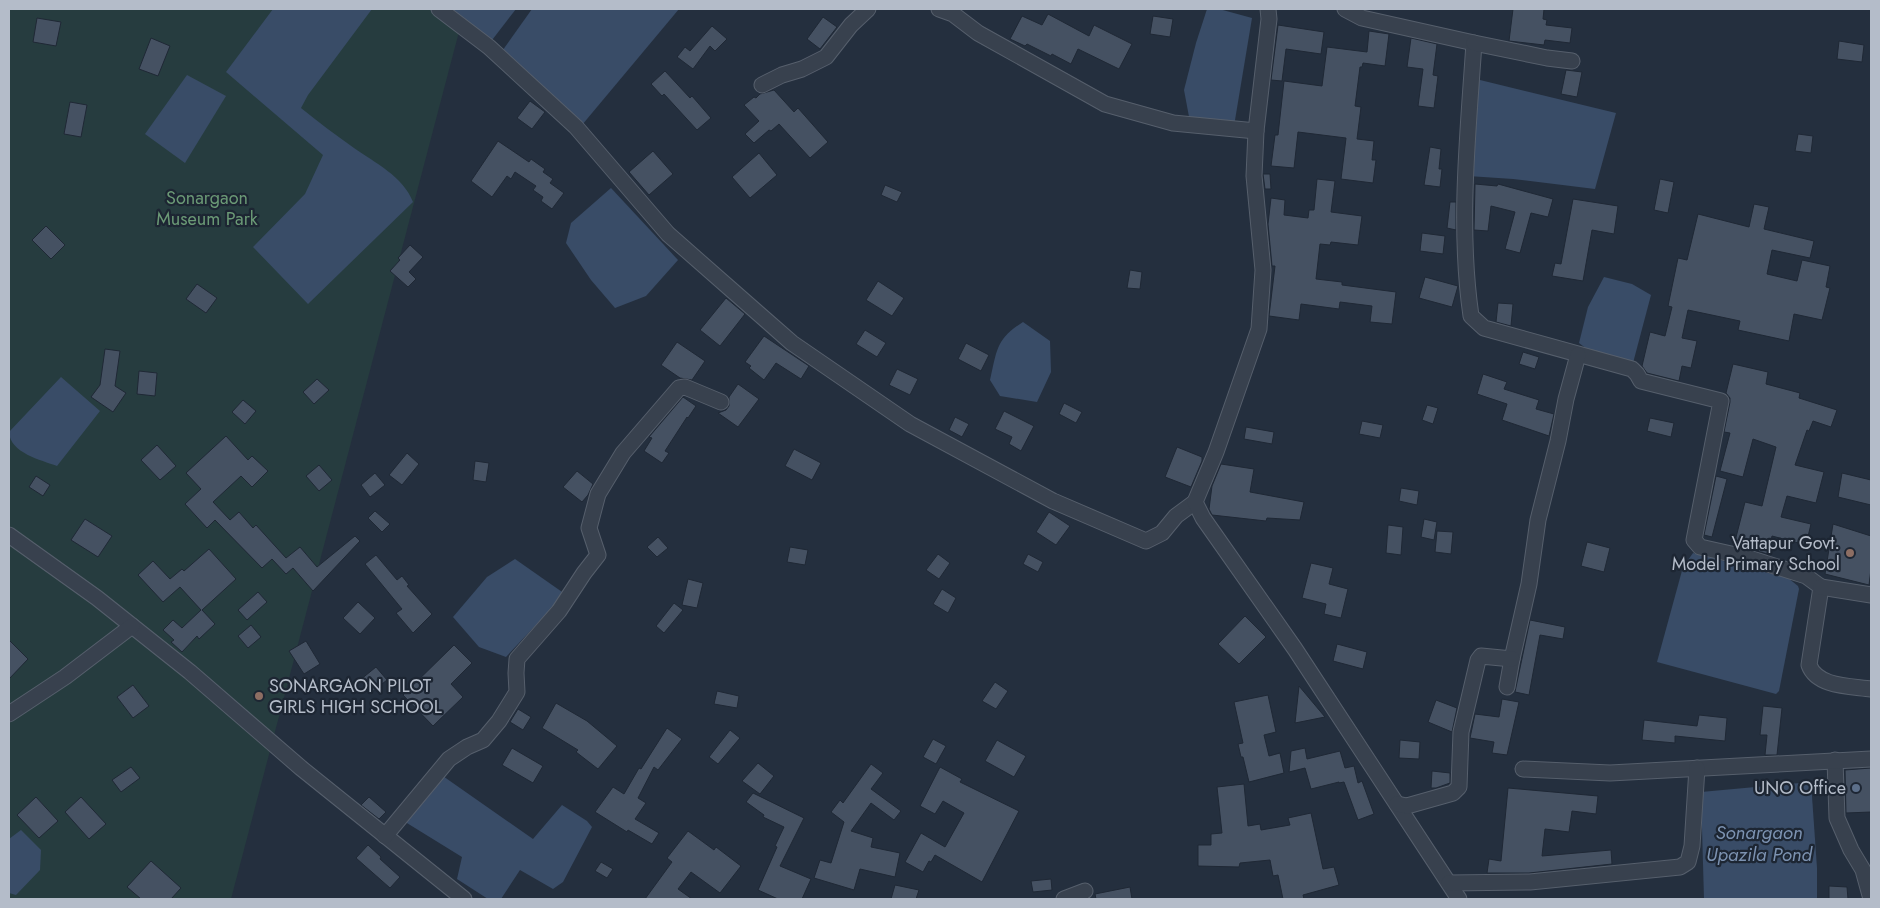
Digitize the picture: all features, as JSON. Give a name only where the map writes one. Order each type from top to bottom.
[{"type":"street","points":[[438,9],[489,47],[576,127],[668,234],[792,342],[910,424],[1053,501],[1146,541],[1162,533],[1176,516],[1195,502],[1216,452],[1259,329],[1263,270],[1254,176],[1256,132],[1269,19],[1268,9]]},
{"type":"street","points":[[762,85],[826,57],[851,25],[868,9]]},
{"type":"street","points":[[939,9],[953,14],[978,33],[1105,104],[1173,123],[1256,132]]},
{"type":"street","points":[[1345,9],[1362,18],[1547,58],[1572,61]]},
{"type":"street","points":[[1474,43],[1465,193],[1466,279],[1471,316],[1484,328],[1632,369],[1638,374],[1641,381],[1721,401],[1694,540],[1700,547],[1750,558],[1806,576],[1821,587],[1871,595]]},
{"type":"street","points":[[1507,687],[1529,584],[1538,520],[1578,355]]},
{"type":"street","points":[[385,836],[449,759],[482,740],[499,721],[517,692],[517,659],[559,611],[598,555],[589,528],[598,494],[623,453],[679,388],[685,388],[721,402]]},
{"type":"street","points":[[1195,502],[1203,518],[1295,649],[1459,899]]},
{"type":"street","points":[[9,536],[132,626],[190,672],[301,768],[464,899]]},
{"type":"street","points":[[1821,587],[1809,665],[1812,674],[1826,682],[1871,689]]},
{"type":"street","points":[[9,714],[65,676],[132,626]]},
{"type":"street","points":[[1397,804],[1407,806],[1453,793],[1458,787],[1462,732],[1478,660],[1481,656],[1512,658]]},
{"type":"street","points":[[1523,769],[1610,773],[1871,759]]},
{"type":"street","points":[[1835,760],[1837,818],[1863,870],[1871,899]]},
{"type":"street","points":[[1449,883],[1530,882],[1680,867],[1688,862],[1692,846],[1697,768]]},
{"type":"street","points":[[1064,899],[1085,892]]},
{"type":"green space","name":"Sonargaon Museum Park","points":[[9,9],[465,9],[231,899],[9,899]]},
{"type":"water","points":[[273,9],[372,9],[308,95],[301,108],[395,177],[403,185],[413,202],[308,304],[253,247],[305,194],[323,155],[226,72]]},
{"type":"water","points":[[442,9],[516,9],[489,44]]},
{"type":"water","points":[[532,9],[679,9],[582,125],[500,54]]},
{"type":"water","points":[[1207,9],[1219,9],[1252,18],[1234,126],[1190,122],[1184,90]]},
{"type":"water","points":[[187,75],[226,96],[185,163],[145,134]]},
{"type":"water","points":[[1480,80],[1616,113],[1595,189],[1513,179],[1468,176],[1474,82]]},
{"type":"water","points":[[611,188],[678,260],[646,296],[615,308],[591,280],[566,243],[571,223]]},
{"type":"water","points":[[1604,277],[1632,284],[1651,295],[1633,363],[1600,359],[1579,343],[1588,307]]},
{"type":"water","points":[[1023,322],[1050,341],[1051,372],[1037,402],[1000,396],[990,380],[999,346],[1007,334]]},
{"type":"water","points":[[61,377],[100,411],[57,466],[27,455],[15,445],[9,432]]},
{"type":"water","points":[[1693,553],[1788,578],[1798,586],[1799,589],[1779,691],[1776,694],[1657,662],[1683,567]]},
{"type":"water","points":[[515,559],[565,594],[506,657],[479,647],[453,617],[487,577]]},
{"type":"water","points":[[440,774],[533,839],[562,805],[587,821],[592,827],[563,882],[553,889],[520,870],[501,899],[488,899],[457,879],[462,857],[402,820]]},
{"type":"water","name":"Sonargaon Upazila Pond","points":[[1811,782],[1817,868],[1817,899],[1704,899],[1701,792]]},
{"type":"water","points":[[21,830],[41,850],[40,870],[16,895],[9,893],[9,839]]},
{"type":"building","points":[[1513,9],[1544,9],[1543,19],[1547,20],[1546,25],[1572,28],[1570,43],[1545,40],[1544,45],[1509,41]]},
{"type":"building","points":[[1048,14],[1089,36],[1094,25],[1132,44],[1119,69],[1078,49],[1071,64],[1052,54],[1051,56],[1027,44],[1025,46],[1010,39],[1022,16],[1042,25]]},
{"type":"building","points":[[1153,16],[1173,19],[1170,37],[1150,34]]},
{"type":"building","points":[[823,17],[837,27],[820,49],[807,39]]},
{"type":"building","points":[[37,18],[61,22],[56,46],[33,42]]},
{"type":"building","points":[[1278,25],[1324,32],[1321,54],[1286,49],[1282,81],[1271,80]]},
{"type":"building","points":[[712,26],[727,39],[715,51],[710,46],[693,69],[677,57],[685,47],[690,51]]},
{"type":"building","points":[[1369,31],[1389,34],[1385,66],[1363,63],[1362,67],[1360,67],[1355,106],[1361,107],[1357,139],[1374,141],[1372,160],[1376,160],[1373,183],[1341,179],[1346,138],[1298,132],[1294,168],[1271,166],[1275,135],[1278,135],[1284,81],[1322,86],[1327,47],[1367,52]]},
{"type":"building","points":[[151,38],[170,46],[158,76],[139,69]]},
{"type":"building","points":[[1411,38],[1437,44],[1433,75],[1438,76],[1434,108],[1418,106],[1423,69],[1407,67]]},
{"type":"building","points":[[1839,41],[1864,45],[1862,62],[1837,59]]},
{"type":"building","points":[[1566,70],[1582,72],[1577,97],[1561,94]]},
{"type":"building","points":[[665,71],[690,98],[692,96],[711,118],[697,130],[664,94],[662,96],[651,84]]},
{"type":"building","points":[[774,90],[794,112],[798,108],[828,142],[810,158],[779,124],[754,143],[745,134],[759,121],[744,105],[760,94]]},
{"type":"building","points":[[530,101],[545,112],[532,129],[517,118]]},
{"type":"building","points":[[70,102],[87,105],[81,137],[64,134]]},
{"type":"building","points":[[1798,134],[1813,136],[1811,153],[1795,151]]},
{"type":"building","points":[[498,141],[529,162],[531,159],[545,169],[543,172],[553,179],[550,183],[564,193],[552,209],[541,201],[543,197],[533,190],[536,186],[515,172],[511,179],[507,176],[492,197],[471,181]]},
{"type":"building","points":[[1430,147],[1441,149],[1439,169],[1442,169],[1440,187],[1424,185]]},
{"type":"building","points":[[653,151],[673,174],[649,195],[629,172]]},
{"type":"building","points":[[759,153],[777,175],[750,198],[732,177]]},
{"type":"building","points":[[1263,174],[1270,174],[1271,189],[1265,189]]},
{"type":"building","points":[[1317,179],[1335,181],[1331,212],[1362,216],[1358,245],[1331,242],[1330,245],[1320,244],[1316,279],[1342,282],[1342,285],[1396,292],[1392,324],[1370,322],[1372,306],[1340,302],[1339,309],[1301,304],[1299,320],[1269,316],[1275,266],[1272,266],[1268,224],[1271,198],[1285,200],[1284,215],[1308,218],[1309,210],[1314,210]]},
{"type":"building","points":[[1660,179],[1674,182],[1668,213],[1654,210]]},
{"type":"building","points":[[1475,184],[1497,186],[1498,184],[1553,199],[1548,217],[1531,213],[1520,253],[1505,249],[1515,212],[1491,206],[1488,231],[1474,230]]},
{"type":"building","points":[[885,185],[902,192],[897,202],[881,195]]},
{"type":"building","points":[[1573,199],[1618,206],[1614,234],[1592,230],[1583,281],[1552,276],[1555,263],[1561,264]]},
{"type":"building","points":[[1450,202],[1456,202],[1456,230],[1447,228]]},
{"type":"building","points":[[1754,204],[1769,207],[1764,229],[1814,241],[1810,258],[1772,250],[1767,274],[1797,281],[1802,260],[1830,266],[1826,287],[1830,288],[1822,320],[1794,314],[1789,341],[1738,330],[1740,321],[1688,310],[1682,338],[1697,341],[1691,368],[1682,366],[1679,381],[1647,373],[1642,366],[1650,332],[1665,336],[1672,307],[1668,306],[1678,258],[1687,260],[1698,214],[1749,227]]},
{"type":"building","points":[[46,226],[65,245],[51,259],[32,240]]},
{"type":"building","points":[[1422,233],[1445,236],[1443,254],[1420,251]]},
{"type":"building","points":[[410,245],[423,257],[409,272],[416,279],[408,287],[390,271],[400,260],[398,258]]},
{"type":"building","points":[[1130,270],[1142,272],[1140,289],[1127,288]]},
{"type":"building","points":[[1425,277],[1458,286],[1452,307],[1419,298]]},
{"type":"building","points":[[878,281],[904,298],[892,316],[866,300]]},
{"type":"building","points":[[197,284],[217,298],[206,313],[186,299]]},
{"type":"building","points":[[726,298],[745,314],[720,346],[700,330]]},
{"type":"building","points":[[1498,303],[1513,304],[1511,326],[1496,322]]},
{"type":"building","points":[[865,330],[886,343],[877,357],[856,344]]},
{"type":"building","points":[[764,336],[809,366],[801,379],[776,363],[764,380],[749,368],[751,366],[745,362]]},
{"type":"building","points":[[677,342],[705,361],[692,380],[680,378],[661,365]]},
{"type":"building","points":[[966,343],[989,355],[981,371],[958,359]]},
{"type":"building","points":[[105,349],[120,351],[115,386],[126,393],[113,412],[91,397],[100,385]]},
{"type":"building","points":[[1523,352],[1539,357],[1535,369],[1519,364]]},
{"type":"building","points":[[1733,364],[1768,372],[1766,384],[1800,393],[1799,398],[1837,410],[1831,427],[1813,421],[1809,431],[1807,430],[1795,465],[1824,472],[1816,503],[1787,496],[1781,517],[1811,524],[1806,545],[1772,536],[1768,554],[1734,545],[1745,502],[1762,506],[1776,447],[1753,439],[1743,477],[1720,471],[1730,433],[1724,432],[1730,402],[1730,398],[1726,393]]},
{"type":"building","points":[[897,369],[918,379],[910,395],[889,385]]},
{"type":"building","points":[[139,371],[157,373],[155,396],[137,394]]},
{"type":"building","points":[[1483,374],[1507,382],[1504,389],[1539,400],[1536,409],[1554,414],[1549,436],[1502,420],[1507,404],[1477,394]]},
{"type":"building","points":[[317,379],[329,390],[314,404],[303,392]]},
{"type":"building","points":[[738,384],[759,399],[738,427],[718,413],[726,410],[729,406],[729,397]]},
{"type":"building","points":[[683,397],[696,406],[665,451],[669,453],[662,463],[644,451],[652,438],[649,437]]},
{"type":"building","points":[[243,400],[256,411],[245,424],[232,412]]},
{"type":"building","points":[[1064,403],[1082,412],[1076,423],[1059,414]]},
{"type":"building","points":[[1427,405],[1438,408],[1433,424],[1422,420]]},
{"type":"building","points":[[1004,411],[1034,426],[1021,451],[1009,444],[1012,437],[995,429]]},
{"type":"building","points":[[955,417],[969,424],[962,437],[949,430]]},
{"type":"building","points":[[1650,418],[1674,423],[1671,437],[1647,431]]},
{"type":"building","points":[[1362,421],[1383,425],[1380,438],[1359,434]]},
{"type":"building","points":[[1246,427],[1274,432],[1272,444],[1244,439]]},
{"type":"building","points":[[226,436],[248,460],[252,456],[268,471],[252,487],[241,476],[213,502],[230,520],[239,512],[253,528],[256,525],[286,558],[300,547],[317,567],[355,536],[360,541],[313,591],[293,568],[286,574],[272,559],[262,568],[215,520],[207,528],[185,504],[201,489],[186,473]]},
{"type":"building","points":[[157,445],[176,466],[160,480],[141,460]]},
{"type":"building","points":[[1177,447],[1202,457],[1191,487],[1165,477]]},
{"type":"building","points":[[794,449],[821,463],[812,480],[785,466]]},
{"type":"building","points":[[407,453],[419,464],[402,485],[389,475]]},
{"type":"building","points":[[475,461],[489,463],[486,482],[473,480]]},
{"type":"building","points":[[1221,464],[1254,469],[1250,492],[1304,502],[1300,520],[1267,518],[1266,521],[1212,515],[1209,509],[1212,486]]},
{"type":"building","points":[[319,465],[332,480],[319,491],[306,476]]},
{"type":"building","points":[[577,471],[593,484],[582,502],[563,487]]},
{"type":"building","points":[[375,473],[385,485],[370,497],[361,485]]},
{"type":"building","points":[[1842,473],[1871,480],[1871,505],[1838,497]]},
{"type":"building","points":[[36,476],[50,485],[43,496],[29,487]]},
{"type":"building","points":[[1716,476],[1727,479],[1712,537],[1704,535]]},
{"type":"building","points":[[1401,488],[1419,491],[1417,505],[1399,501]]},
{"type":"building","points":[[375,511],[390,524],[382,532],[368,518]]},
{"type":"building","points":[[1049,512],[1070,526],[1056,545],[1036,532]]},
{"type":"building","points":[[85,519],[112,536],[98,557],[71,540]]},
{"type":"building","points":[[1424,519],[1437,522],[1434,540],[1421,537]]},
{"type":"building","name":"Vattapur Govt. Model Primary School","points":[[1833,524],[1871,536],[1869,585],[1825,574]]},
{"type":"building","points":[[1388,525],[1403,527],[1401,555],[1386,553]]},
{"type":"building","points":[[1437,531],[1453,532],[1451,554],[1435,552]]},
{"type":"building","points":[[658,537],[668,548],[657,557],[647,547]]},
{"type":"building","points":[[1587,542],[1610,548],[1604,572],[1581,566]]},
{"type":"building","points":[[790,547],[808,550],[805,565],[787,562]]},
{"type":"building","points":[[209,549],[236,579],[202,610],[215,624],[199,639],[197,636],[182,652],[171,642],[174,640],[163,630],[173,620],[182,628],[201,610],[180,587],[163,602],[138,575],[153,561],[170,579],[182,569],[184,571]]},
{"type":"building","points":[[938,554],[950,563],[939,579],[926,570]]},
{"type":"building","points":[[1028,554],[1043,562],[1038,572],[1023,564]]},
{"type":"building","points":[[376,555],[397,580],[402,576],[409,585],[407,586],[432,614],[413,633],[396,613],[402,609],[365,564]]},
{"type":"building","points":[[1311,563],[1333,568],[1329,584],[1348,589],[1341,618],[1324,614],[1326,604],[1302,598]]},
{"type":"building","points":[[688,579],[703,583],[697,608],[682,605]]},
{"type":"building","points":[[942,589],[956,598],[948,613],[933,604]]},
{"type":"building","points":[[258,592],[267,602],[247,620],[238,610]]},
{"type":"building","points":[[358,602],[375,618],[360,634],[343,618]]},
{"type":"building","points":[[674,603],[683,610],[664,633],[656,626]]},
{"type":"building","points":[[1245,616],[1266,637],[1239,664],[1218,644]]},
{"type":"building","points":[[1530,620],[1565,627],[1563,639],[1540,635],[1529,695],[1515,692]]},
{"type":"building","points":[[251,625],[261,637],[248,648],[238,636]]},
{"type":"building","points":[[9,640],[28,659],[9,679]]},
{"type":"building","points":[[306,641],[320,664],[304,674],[289,651]]},
{"type":"building","points":[[1337,644],[1367,652],[1363,669],[1333,661]]},
{"type":"building","points":[[454,645],[472,663],[451,684],[463,697],[433,726],[403,695]]},
{"type":"building","points":[[376,667],[387,680],[372,692],[360,680]]},
{"type":"building","points":[[995,682],[1008,691],[996,709],[982,701]]},
{"type":"building","points":[[133,685],[149,706],[133,718],[117,697]]},
{"type":"building","points":[[1299,686],[1325,717],[1295,723]]},
{"type":"building","points":[[717,691],[739,696],[737,708],[714,704]]},
{"type":"building","points":[[1268,695],[1276,732],[1264,735],[1269,756],[1280,753],[1284,773],[1249,782],[1238,744],[1243,743],[1234,702]]},
{"type":"building","points":[[1502,699],[1519,702],[1507,755],[1492,753],[1494,742],[1470,738],[1475,714],[1499,717]]},
{"type":"building","points":[[1436,700],[1457,708],[1452,732],[1428,722]]},
{"type":"building","points":[[556,703],[587,721],[617,746],[598,769],[576,752],[578,750],[542,728]]},
{"type":"building","points":[[1763,706],[1782,708],[1777,755],[1765,755],[1767,735],[1760,735]]},
{"type":"building","points":[[518,709],[531,717],[523,730],[510,722]]},
{"type":"building","points":[[1699,715],[1727,718],[1725,741],[1675,736],[1675,743],[1642,740],[1644,720],[1697,726]]},
{"type":"building","points":[[667,728],[682,739],[658,770],[654,767],[638,798],[646,803],[635,819],[659,833],[652,844],[628,830],[627,832],[595,812],[613,787],[624,794],[639,768],[641,769]]},
{"type":"building","points":[[730,730],[740,738],[718,764],[709,757]]},
{"type":"building","points":[[933,739],[946,746],[936,764],[923,757]]},
{"type":"building","points":[[997,740],[1026,756],[1014,777],[985,761]]},
{"type":"building","points":[[1400,740],[1420,742],[1419,759],[1399,758]]},
{"type":"building","points":[[512,748],[543,766],[533,783],[502,765]]},
{"type":"building","points":[[1305,748],[1307,759],[1340,751],[1345,768],[1354,766],[1358,783],[1362,781],[1374,814],[1358,820],[1344,782],[1311,789],[1305,768],[1289,772],[1291,751]]},
{"type":"building","points":[[758,763],[774,776],[760,794],[742,781]]},
{"type":"building","points":[[871,764],[883,773],[871,789],[901,811],[894,820],[871,803],[851,831],[873,838],[871,847],[900,853],[895,877],[860,869],[854,890],[814,878],[820,860],[831,863],[844,822],[831,812],[840,800],[843,803]]},
{"type":"building","points":[[131,767],[140,778],[121,792],[112,780]]},
{"type":"building","points":[[940,767],[962,779],[960,782],[1019,811],[982,882],[935,855],[923,872],[905,862],[921,833],[945,847],[964,813],[943,801],[935,814],[920,806]]},
{"type":"building","name":"UNO Office","points":[[1871,768],[1871,812],[1846,813],[1845,770]]},
{"type":"building","points":[[1432,771],[1450,773],[1450,783],[1431,788]]},
{"type":"building","points":[[1244,784],[1248,826],[1260,824],[1261,830],[1290,825],[1288,818],[1311,813],[1323,869],[1334,867],[1339,885],[1303,895],[1304,899],[1283,899],[1278,875],[1273,876],[1270,860],[1240,863],[1239,867],[1198,866],[1198,845],[1211,845],[1211,834],[1222,833],[1217,787]]},
{"type":"building","points":[[1508,788],[1598,796],[1596,814],[1572,811],[1569,832],[1545,829],[1542,856],[1611,850],[1612,864],[1529,873],[1487,873],[1489,859],[1501,861]]},
{"type":"building","points":[[753,793],[804,818],[780,866],[811,879],[802,899],[778,899],[758,890],[784,827],[763,817],[764,815],[746,802]]},
{"type":"building","points":[[36,797],[58,821],[39,838],[17,815]]},
{"type":"building","points":[[81,797],[106,824],[89,839],[65,812]]},
{"type":"building","points":[[369,797],[386,812],[379,819],[361,805]]},
{"type":"building","points":[[688,831],[714,850],[716,847],[741,866],[720,893],[691,872],[678,889],[692,899],[645,899],[672,862],[667,858]]},
{"type":"building","points":[[368,845],[400,877],[390,888],[356,858]]},
{"type":"building","points":[[151,861],[181,888],[171,899],[141,899],[127,887]]},
{"type":"building","points":[[601,862],[613,869],[607,878],[595,871]]},
{"type":"building","points":[[1051,879],[1052,890],[1033,892],[1031,881]]},
{"type":"building","points":[[895,885],[919,890],[916,899],[891,899]]},
{"type":"building","points":[[1829,886],[1847,887],[1848,899],[1829,899]]},
{"type":"building","points":[[1130,887],[1132,899],[1096,899],[1095,894]]},
{"type":"place","name":"Vattapur Govt. Model Primary School","points":[[1850,553]]},
{"type":"place","name":"SONARGAON PILOT GIRLS HIGH SCHOOL","points":[[259,696]]},
{"type":"place","name":"UNO Office","points":[[1856,788]]}]
